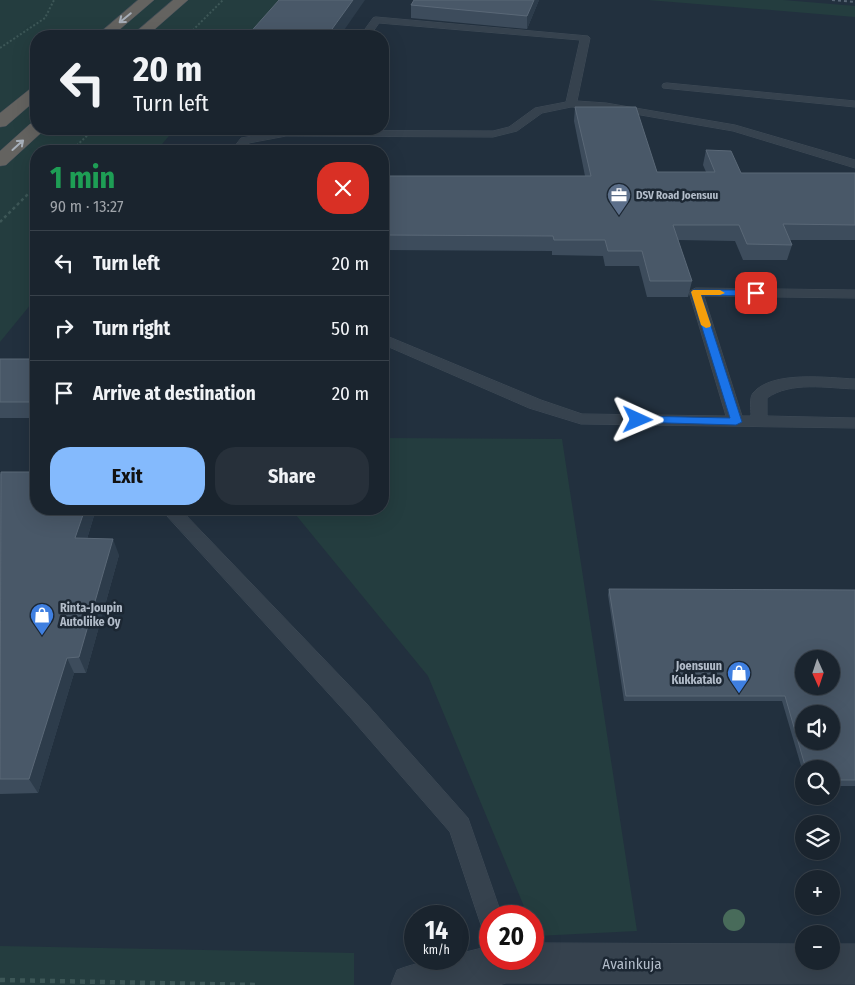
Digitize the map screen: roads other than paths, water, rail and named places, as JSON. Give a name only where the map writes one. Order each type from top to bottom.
[{"type":"highway","points":[[110,30],[147,0]]},
{"type":"highway","points":[[145,30],[181,0]]},
{"type":"highway","points":[[0,122],[30,97]]},
{"type":"highway","points":[[0,161],[30,134]]},
{"type":"street","name":"Avainkuja","points":[[544,968],[855,964]]},
{"type":"street","name":"Avainkuja","points":[[412,985],[496,970]]},
{"type":"lane","points":[[369,30],[376,20],[585,38],[571,104]]},
{"type":"lane","points":[[667,86],[855,104]]},
{"type":"lane","points":[[389,132],[493,134],[513,129],[540,110],[571,104],[606,106],[735,128],[855,164]]},
{"type":"lane","points":[[241,145],[245,140],[263,135]]},
{"type":"lane","points":[[736,422],[696,292],[855,294]]},
{"type":"lane","points":[[389,341],[535,404],[581,419],[855,423]]},
{"type":"lane","points":[[759,422],[758,396],[766,389],[788,383],[855,384]]},
{"type":"lane","points":[[176,515],[358,710],[460,826],[486,905]]},
{"type":"railway","points":[[832,0],[855,2]]},
{"type":"place","name":"DSV Road Joensuu","points":[[619,216]]},
{"type":"place","name":"Rinta-Joupin Autoliike Oy","points":[[42,636]]},
{"type":"place","name":"Joensuun Kukkatalo","points":[[739,694]]}]
